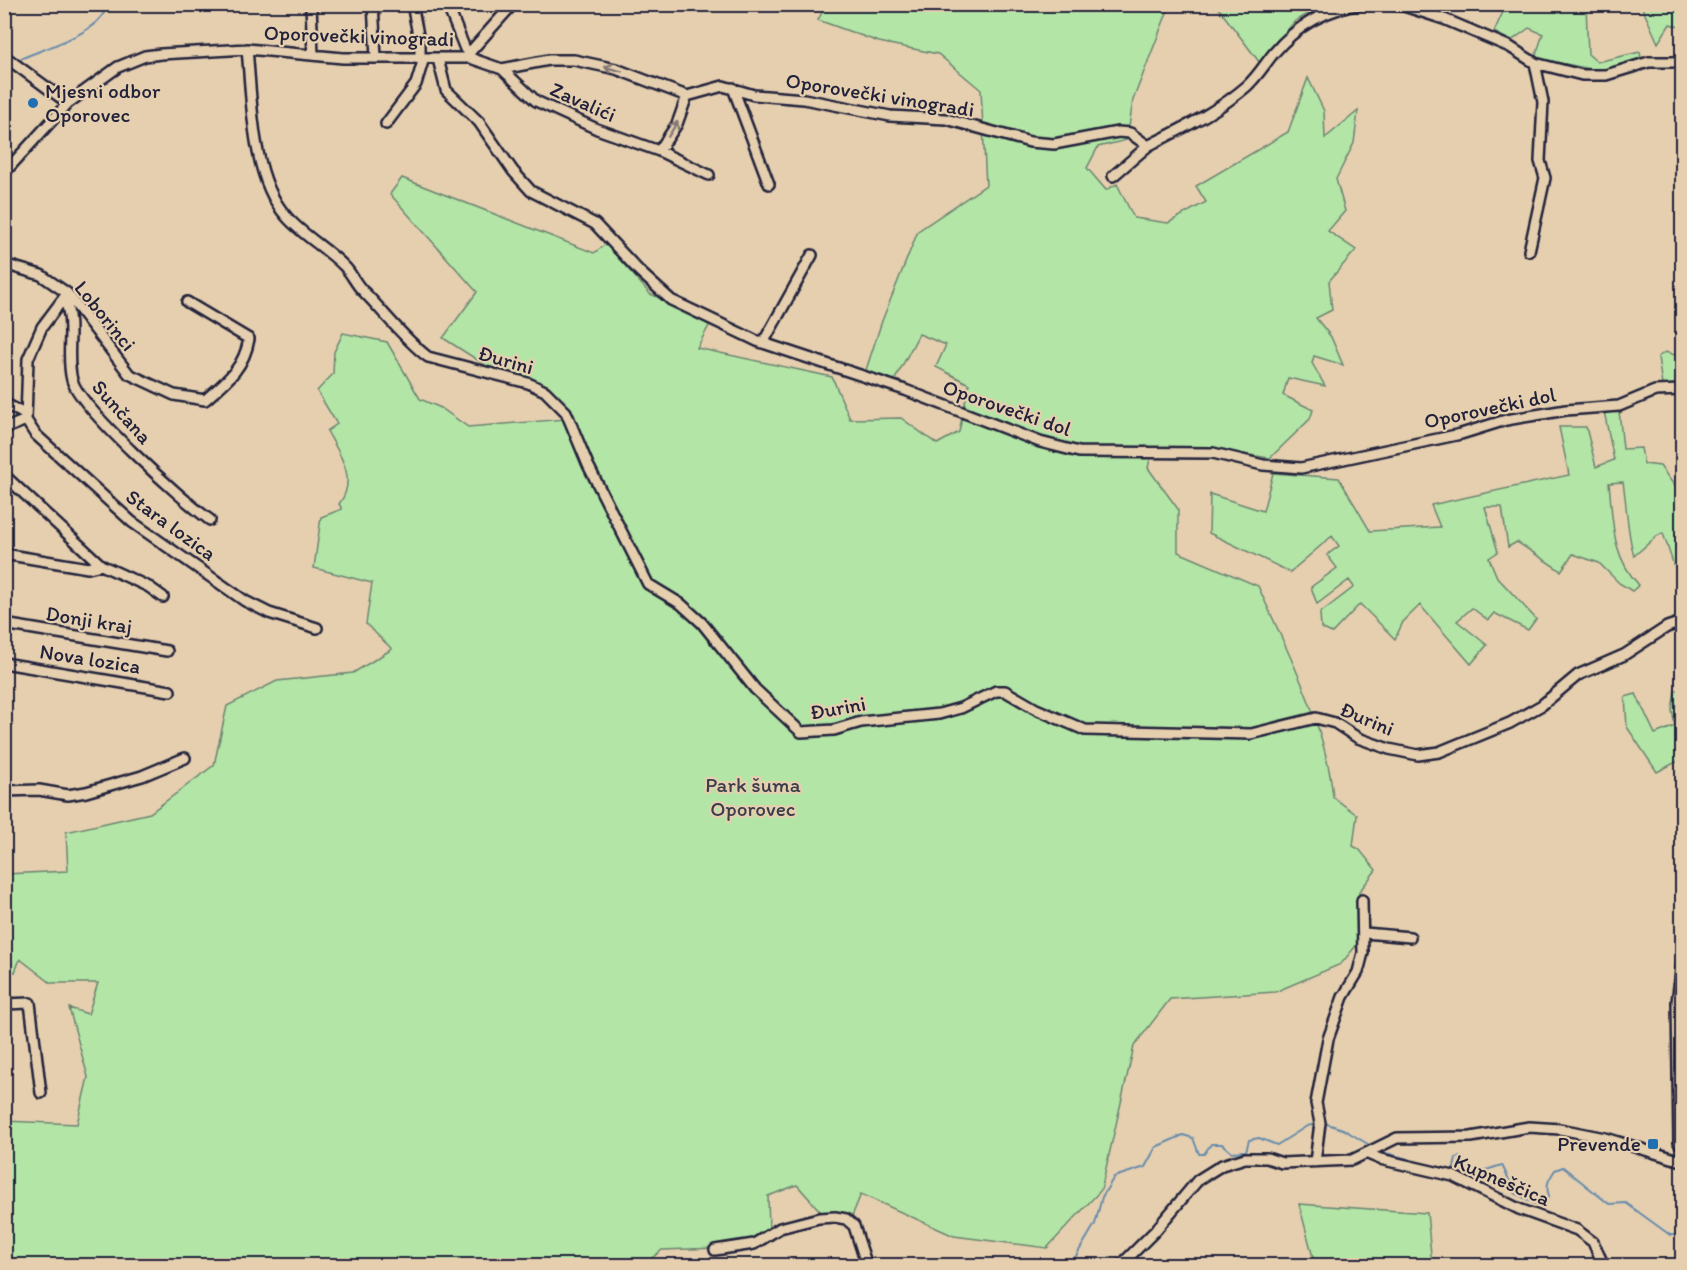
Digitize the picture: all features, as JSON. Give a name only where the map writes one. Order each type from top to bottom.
[{"type":"street","points":[[311,4],[313,55]]},
{"type":"street","points":[[373,4],[376,57]]},
{"type":"street","points":[[387,124],[416,84],[422,58],[412,4]]},
{"type":"street","points":[[447,4],[465,49],[470,55],[513,4]]},
{"type":"street","points":[[1113,176],[1148,146],[1214,112],[1249,84],[1296,29],[1311,20],[1350,6],[1365,4]]},
{"type":"street","points":[[1382,4],[1404,6],[1444,19],[1510,47],[1534,63],[1582,75],[1606,75],[1649,62],[1683,62]]},
{"type":"street","name":"Oporovečki vinogradi","points":[[4,173],[68,103],[118,66],[145,56],[247,49],[313,55],[438,59],[470,55],[502,69],[549,60],[574,60],[616,69],[687,96],[718,86],[754,95],[804,99],[890,116],[946,119],[1030,142],[1054,144],[1118,132],[1130,133],[1148,146]]},
{"type":"street","name":"Đurini","points":[[247,49],[255,132],[273,198],[285,216],[345,267],[363,292],[375,301],[416,348],[428,357],[528,383],[545,392],[566,412],[588,465],[648,584],[681,604],[702,623],[755,689],[801,732],[834,730],[861,722],[939,714],[961,708],[996,691],[1005,691],[1036,709],[1085,730],[1251,734],[1316,718],[1335,723],[1358,738],[1389,749],[1419,755],[1439,752],[1510,723],[1542,705],[1578,675],[1624,655],[1667,627],[1683,622]]},
{"type":"street","name":"Oporovečki dol","points":[[438,59],[446,90],[479,122],[513,171],[531,191],[596,224],[640,272],[671,300],[764,343],[905,390],[1040,442],[1078,452],[1213,453],[1284,469],[1320,466],[1461,434],[1506,420],[1566,410],[1619,406],[1655,391],[1683,390]]},
{"type":"street","points":[[12,60],[68,103]]},
{"type":"street","points":[[1529,251],[1545,178],[1540,161],[1543,102],[1534,63]]},
{"type":"street","name":"Zavalići","points":[[502,69],[536,101],[597,129],[659,151],[709,175]]},
{"type":"street","points":[[733,88],[769,184]]},
{"type":"street","points":[[659,151],[677,124],[687,96]]},
{"type":"street","points":[[764,343],[812,255]]},
{"type":"street","name":"Loborinci","points":[[4,264],[41,275],[66,296],[129,374],[174,395],[205,400],[235,374],[246,356],[249,339],[187,302]]},
{"type":"street","points":[[26,418],[28,359],[42,327],[66,296]]},
{"type":"street","name":"Sunčana","points":[[66,296],[69,314],[70,371],[77,392],[142,461],[190,506],[210,520]]},
{"type":"street","points":[[4,403],[26,418]]},
{"type":"street","points":[[4,429],[26,418]]},
{"type":"street","name":"Stara lozica","points":[[26,418],[35,434],[132,522],[245,601],[269,613],[317,628]]},
{"type":"street","points":[[4,475],[101,565],[149,587],[163,597]]},
{"type":"street","points":[[4,554],[88,568],[101,565]]},
{"type":"street","name":"Donji kraj","points":[[4,624],[167,651]]},
{"type":"street","name":"Nova lozica","points":[[4,663],[170,691]]},
{"type":"street","points":[[4,790],[39,790],[68,795],[86,792],[142,776],[185,758]]},
{"type":"street","points":[[1315,1162],[1320,1123],[1316,1103],[1328,1039],[1343,997],[1358,972],[1365,933],[1362,900]]},
{"type":"street","points":[[1365,933],[1410,937]]},
{"type":"street","points":[[1120,1266],[1155,1232],[1198,1180],[1222,1165],[1245,1158],[1267,1158],[1282,1163],[1352,1160],[1397,1138],[1471,1137],[1529,1126],[1560,1129],[1605,1138],[1678,1160],[1681,1144],[1677,1002],[1683,964]]},
{"type":"street","points":[[4,1004],[30,1003],[41,1094]]},
{"type":"street","name":"Kupneščica","points":[[1372,1151],[1380,1160],[1453,1176],[1519,1209],[1577,1230],[1593,1242],[1604,1266]]},
{"type":"street","points":[[715,1250],[754,1244],[780,1228],[819,1218],[835,1217],[846,1219],[854,1226],[867,1266]]},
{"type":"green space","name":"Park šuma Oporovec","points":[[826,5],[1170,5],[1133,100],[1127,140],[1098,147],[1087,168],[1106,190],[1117,184],[1134,218],[1168,223],[1206,202],[1196,186],[1288,132],[1308,78],[1324,111],[1325,138],[1358,111],[1354,143],[1336,179],[1345,211],[1328,231],[1356,250],[1329,281],[1332,310],[1316,318],[1331,337],[1343,365],[1314,356],[1312,363],[1325,386],[1288,378],[1283,395],[1313,410],[1310,419],[1270,458],[1216,450],[1152,450],[1148,468],[1178,509],[1178,552],[1258,586],[1293,663],[1323,743],[1333,797],[1357,815],[1353,846],[1359,849],[1376,870],[1359,892],[1359,942],[1341,964],[1275,992],[1170,999],[1134,1046],[1101,1190],[1047,1248],[954,1236],[861,1194],[850,1221],[828,1220],[797,1185],[768,1196],[769,1229],[745,1247],[662,1250],[643,1265],[5,1265],[4,1121],[77,1124],[88,1077],[69,1008],[88,1014],[98,983],[51,983],[20,959],[15,972],[5,969],[5,874],[68,871],[66,832],[150,813],[214,765],[227,706],[277,681],[353,673],[392,649],[366,624],[372,583],[314,568],[321,517],[342,509],[339,504],[347,485],[342,458],[327,431],[337,424],[317,391],[333,374],[334,352],[343,333],[387,342],[420,399],[441,408],[468,427],[567,419],[546,397],[504,377],[443,338],[477,292],[390,194],[402,178],[594,253],[606,244],[650,294],[711,322],[697,348],[832,377],[850,419],[901,418],[937,444],[959,432],[969,384],[936,367],[946,345],[919,334],[892,385],[864,376],[882,321],[918,231],[986,185],[981,90],[938,54],[879,42],[818,20]]},
{"type":"green space","points":[[1216,5],[1307,5],[1312,12],[1295,21],[1260,63]]},
{"type":"green space","points":[[1506,5],[1586,5],[1588,54],[1597,62],[1640,52],[1641,60],[1601,71],[1535,58],[1543,34],[1529,28],[1511,41],[1494,32]]},
{"type":"green space","points":[[1641,5],[1682,5],[1682,28],[1670,24],[1658,43]]},
{"type":"green space","points":[[1665,352],[1682,357],[1682,388],[1662,385],[1658,357]]},
{"type":"green space","points":[[1619,410],[1623,449],[1641,448],[1644,464],[1660,466],[1682,496],[1682,573],[1676,572],[1663,533],[1634,556],[1628,529],[1623,482],[1609,483],[1618,550],[1630,574],[1639,585],[1632,591],[1619,583],[1599,563],[1573,554],[1561,571],[1517,542],[1508,547],[1502,507],[1485,507],[1498,552],[1489,558],[1497,577],[1536,619],[1528,630],[1494,613],[1488,620],[1472,608],[1457,621],[1487,645],[1471,664],[1420,605],[1403,622],[1395,639],[1360,604],[1332,633],[1321,628],[1320,613],[1354,587],[1349,580],[1317,604],[1311,587],[1337,568],[1327,555],[1339,546],[1332,536],[1290,572],[1209,533],[1210,494],[1263,511],[1273,473],[1339,478],[1370,531],[1440,527],[1431,505],[1569,475],[1559,427],[1586,427],[1596,467],[1614,460],[1604,411]]},
{"type":"green space","points":[[1675,690],[1682,690],[1682,759],[1657,772],[1627,727],[1625,697],[1636,694],[1655,734],[1675,726],[1672,710]]},
{"type":"green space","points":[[1299,1204],[1427,1213],[1432,1265],[1315,1265]]},
{"type":"waterway","points":[[16,61],[83,32],[103,15],[107,4]]},
{"type":"waterway","points":[[4,67],[11,64]]},
{"type":"waterway","points":[[1324,1123],[1343,1129],[1371,1146]]},
{"type":"waterway","points":[[1070,1266],[1095,1224],[1102,1197],[1114,1177],[1145,1167],[1156,1147],[1183,1135],[1193,1138],[1199,1154],[1204,1154],[1211,1144],[1222,1144],[1231,1152],[1246,1151],[1249,1140],[1259,1138],[1277,1145],[1307,1126],[1316,1124]]},
{"type":"waterway","points":[[1379,1151],[1408,1159],[1416,1164]]},
{"type":"waterway","points":[[1453,1173],[1456,1158],[1460,1157],[1466,1173],[1470,1175],[1502,1165],[1515,1193],[1536,1204],[1544,1203],[1549,1196],[1548,1185],[1551,1176],[1555,1170],[1563,1167],[1609,1204],[1626,1203],[1670,1235],[1682,1235]]},
{"type":"place","name":"Mjesni odbor Oporovec","points":[[33,103]]},
{"type":"place","name":"Prevende","points":[[1653,1144]]}]
